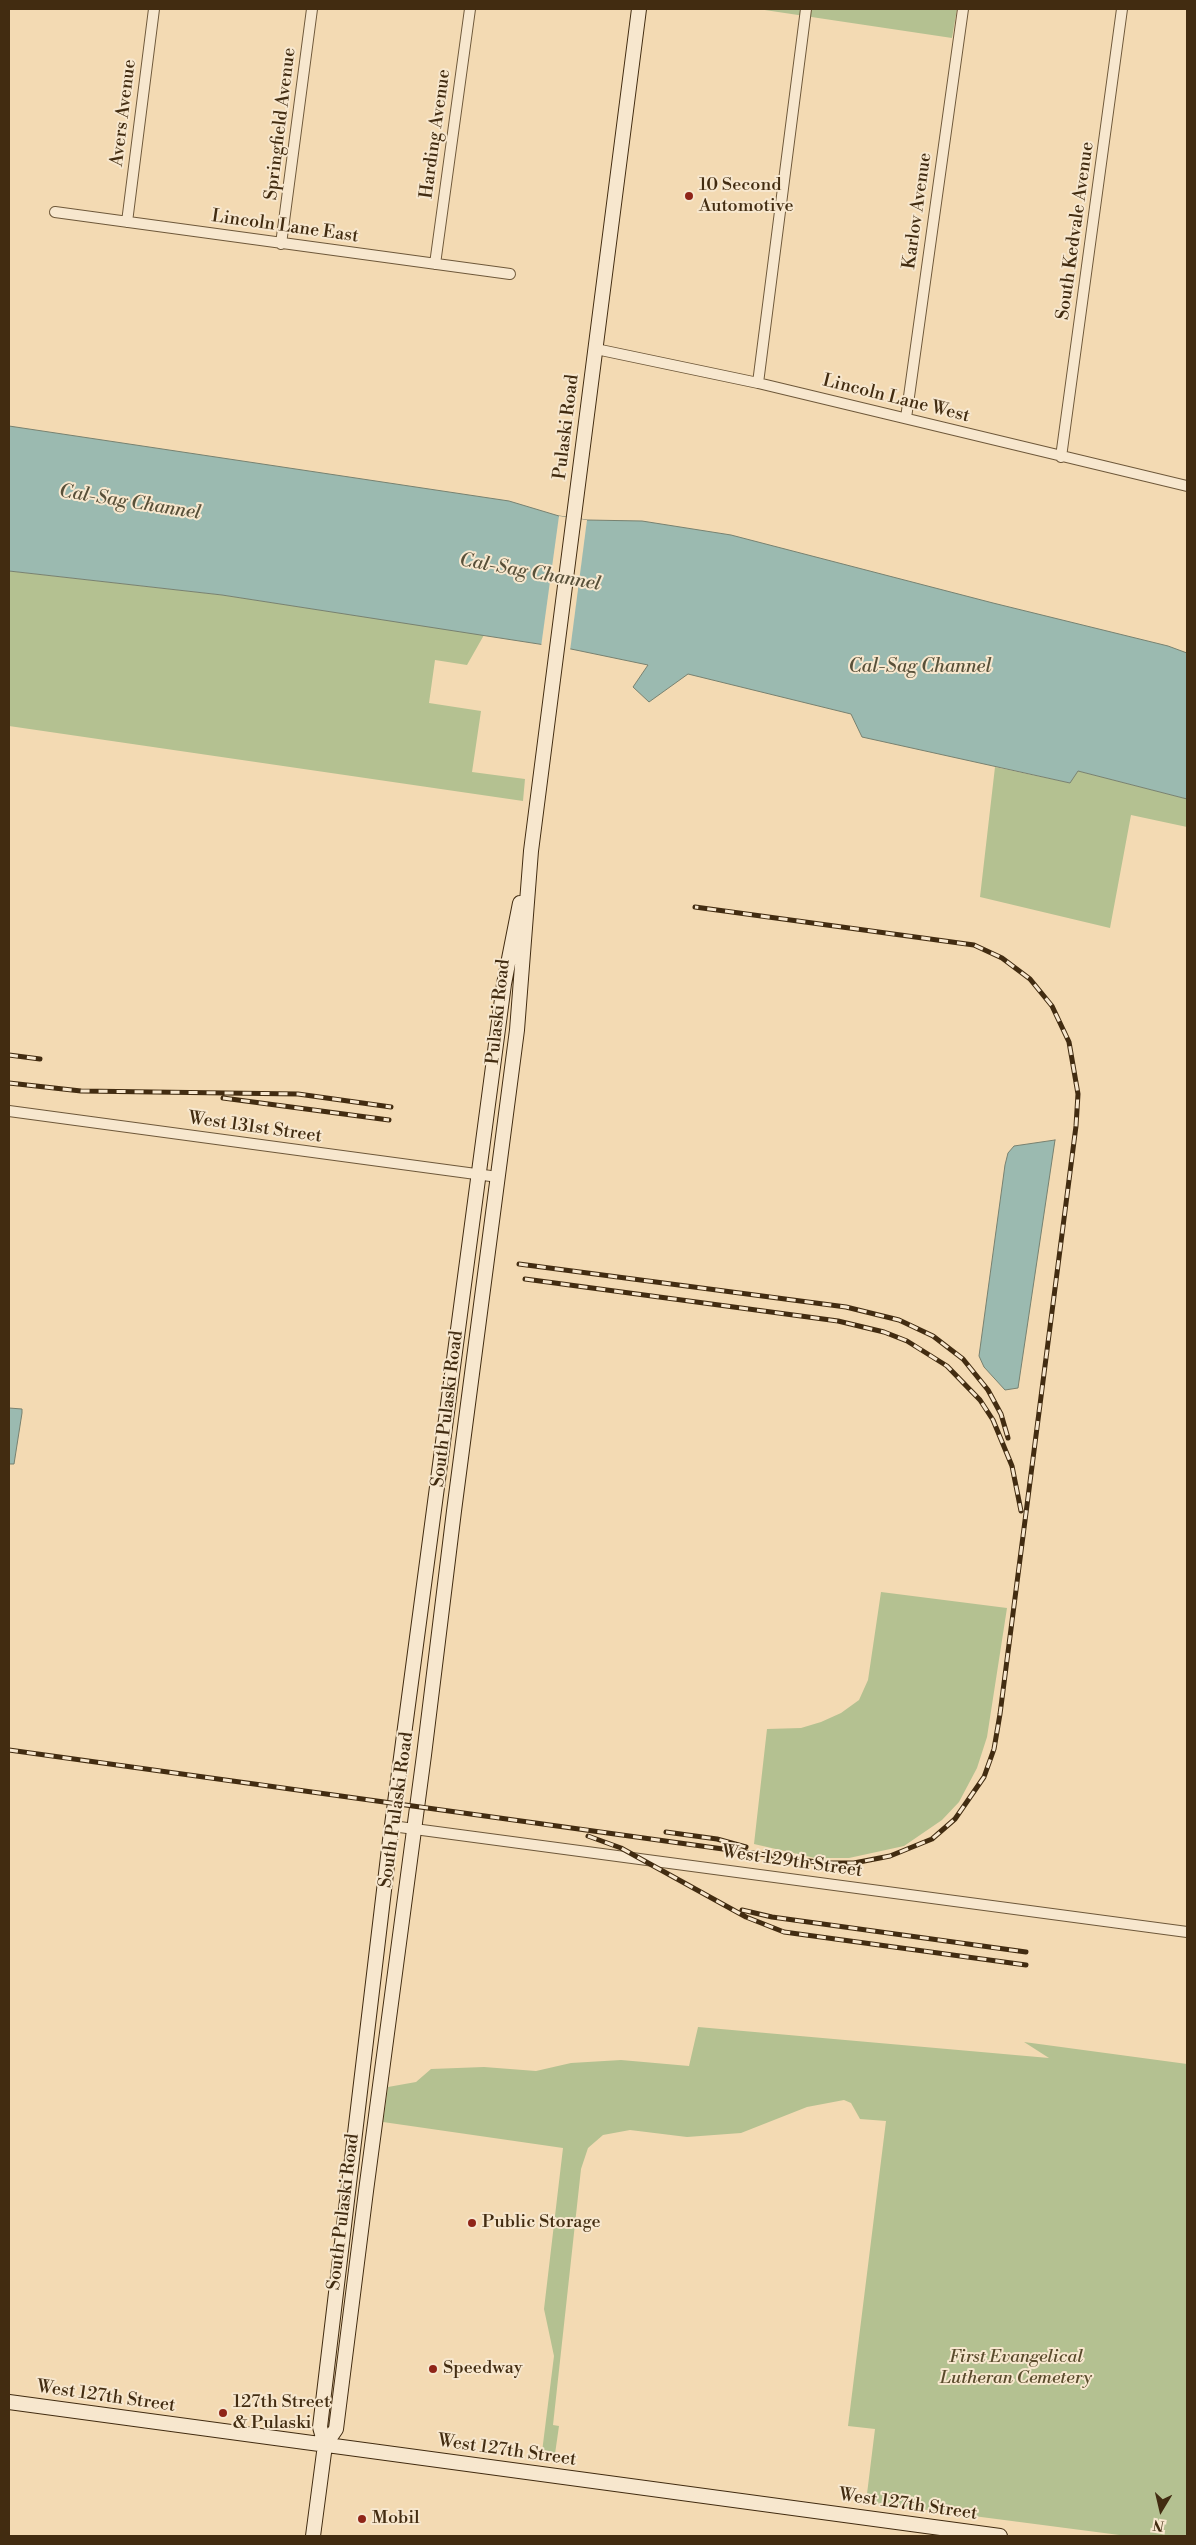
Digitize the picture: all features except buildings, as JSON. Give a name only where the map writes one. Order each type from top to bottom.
[{"type":"main road","name":"Pulaski Road","points":[[498,1177],[522,988],[531,850],[639,9]]},
{"type":"main road","name":"Pulaski Road","points":[[479,1175],[504,984],[531,850]]},
{"type":"main road","name":"South Pulaski Road","points":[[314,2536],[325,2445],[320,2426],[392,1826],[479,1175]]},
{"type":"main road","name":"South Pulaski Road","points":[[325,2445],[336,2429],[498,1177]]},
{"type":"main road","name":"West 127th Street","points":[[9,2402],[1000,2536]]},
{"type":"street","name":"Avers Avenue","points":[[127,222],[154,9]]},
{"type":"street","name":"Springfield Avenue","points":[[281,244],[312,9]]},
{"type":"street","name":"Harding Avenue","points":[[435,264],[470,9]]},
{"type":"street","points":[[758,383],[806,9]]},
{"type":"street","name":"Karlov Avenue","points":[[906,418],[962,9]]},
{"type":"street","name":"South Kedvale Avenue","points":[[1061,457],[1122,9]]},
{"type":"street","name":"Lincoln Lane East","points":[[55,212],[510,274]]},
{"type":"street","name":"Lincoln Lane West","points":[[596,350],[758,383],[1187,486]]},
{"type":"street","name":"West 131st Street","points":[[9,1111],[498,1177]]},
{"type":"street","name":"West 129th Street","points":[[392,1826],[1187,1932]]},
{"type":"green space","points":[[758,9],[957,9],[952,38]]},
{"type":"green space","points":[[9,571],[222,595],[484,635],[467,665],[435,660],[429,703],[481,711],[472,772],[525,779],[523,801],[9,726]]},
{"type":"green space","points":[[995,767],[1070,783],[1078,771],[1187,799],[1187,827],[1131,815],[1110,928],[980,897]]},
{"type":"green space","points":[[881,1592],[1007,1608],[987,1737],[977,1768],[959,1802],[942,1820],[904,1846],[849,1858],[815,1858],[754,1844],[767,1729],[801,1728],[821,1722],[841,1713],[859,1700],[868,1680]]},
{"type":"green space","name":"First Evangelical Lutheran Cemetery","points":[[698,2027],[1049,2058],[1024,2042],[1187,2064],[1187,2536],[1127,2536],[866,2502],[875,2429],[848,2426],[886,2121],[860,2119],[851,2103],[844,2100],[807,2107],[741,2133],[687,2137],[630,2130],[603,2135],[588,2148],[581,2169],[553,2425],[559,2426],[555,2454],[542,2452],[554,2356],[544,2309],[563,2148],[383,2122],[388,2087],[416,2082],[431,2069],[484,2067],[536,2071],[571,2063],[621,2060],[689,2066]]},
{"type":"water","name":"Cal-Sag Channel","points":[[9,426],[509,501],[559,516],[587,520],[642,521],[731,535],[1168,646],[1187,653],[1187,799],[1078,771],[1070,783],[862,737],[851,714],[688,674],[649,702],[633,687],[648,665],[571,649],[222,595],[9,571]]},
{"type":"water","points":[[1055,1140],[1018,1388],[1005,1390],[984,1367],[979,1356],[1005,1165],[1008,1153],[1014,1146]]},
{"type":"water","points":[[9,1408],[22,1409],[14,1464],[9,1464]]},
{"type":"pier","points":[[559,516],[587,520],[570,651],[541,647]]},
{"type":"railway","points":[[9,1750],[824,1863],[854,1863],[890,1856],[932,1839],[955,1819],[984,1777],[994,1749],[1000,1714],[1076,1126],[1078,1094],[1069,1042],[1052,1006],[1030,979],[1002,958],[974,945],[695,907]]},
{"type":"railway","points":[[9,1055],[40,1059]]},
{"type":"railway","points":[[9,1083],[81,1091],[298,1094],[391,1107]]},
{"type":"railway","points":[[223,1098],[389,1120]]},
{"type":"railway","points":[[519,1264],[846,1307],[899,1320],[933,1336],[963,1359],[988,1390],[1001,1414],[1008,1438]]},
{"type":"railway","points":[[525,1279],[838,1321],[884,1332],[907,1341],[947,1366],[980,1400],[993,1420],[1012,1466],[1021,1511]]},
{"type":"railway","points":[[666,1832],[717,1839],[746,1847]]},
{"type":"railway","points":[[588,1836],[621,1848],[746,1917],[784,1932],[1026,1965]]},
{"type":"railway","points":[[742,1910],[772,1917],[1026,1952]]},
{"type":"place","name":"10 Second Automotive","points":[[689,196]]},
{"type":"place","name":"Public Storage","points":[[472,2223]]},
{"type":"place","name":"Speedway","points":[[433,2369]]},
{"type":"place","name":"127th Street & Pulaski","points":[[223,2413]]},
{"type":"place","name":"Mobil","points":[[362,2519]]}]
